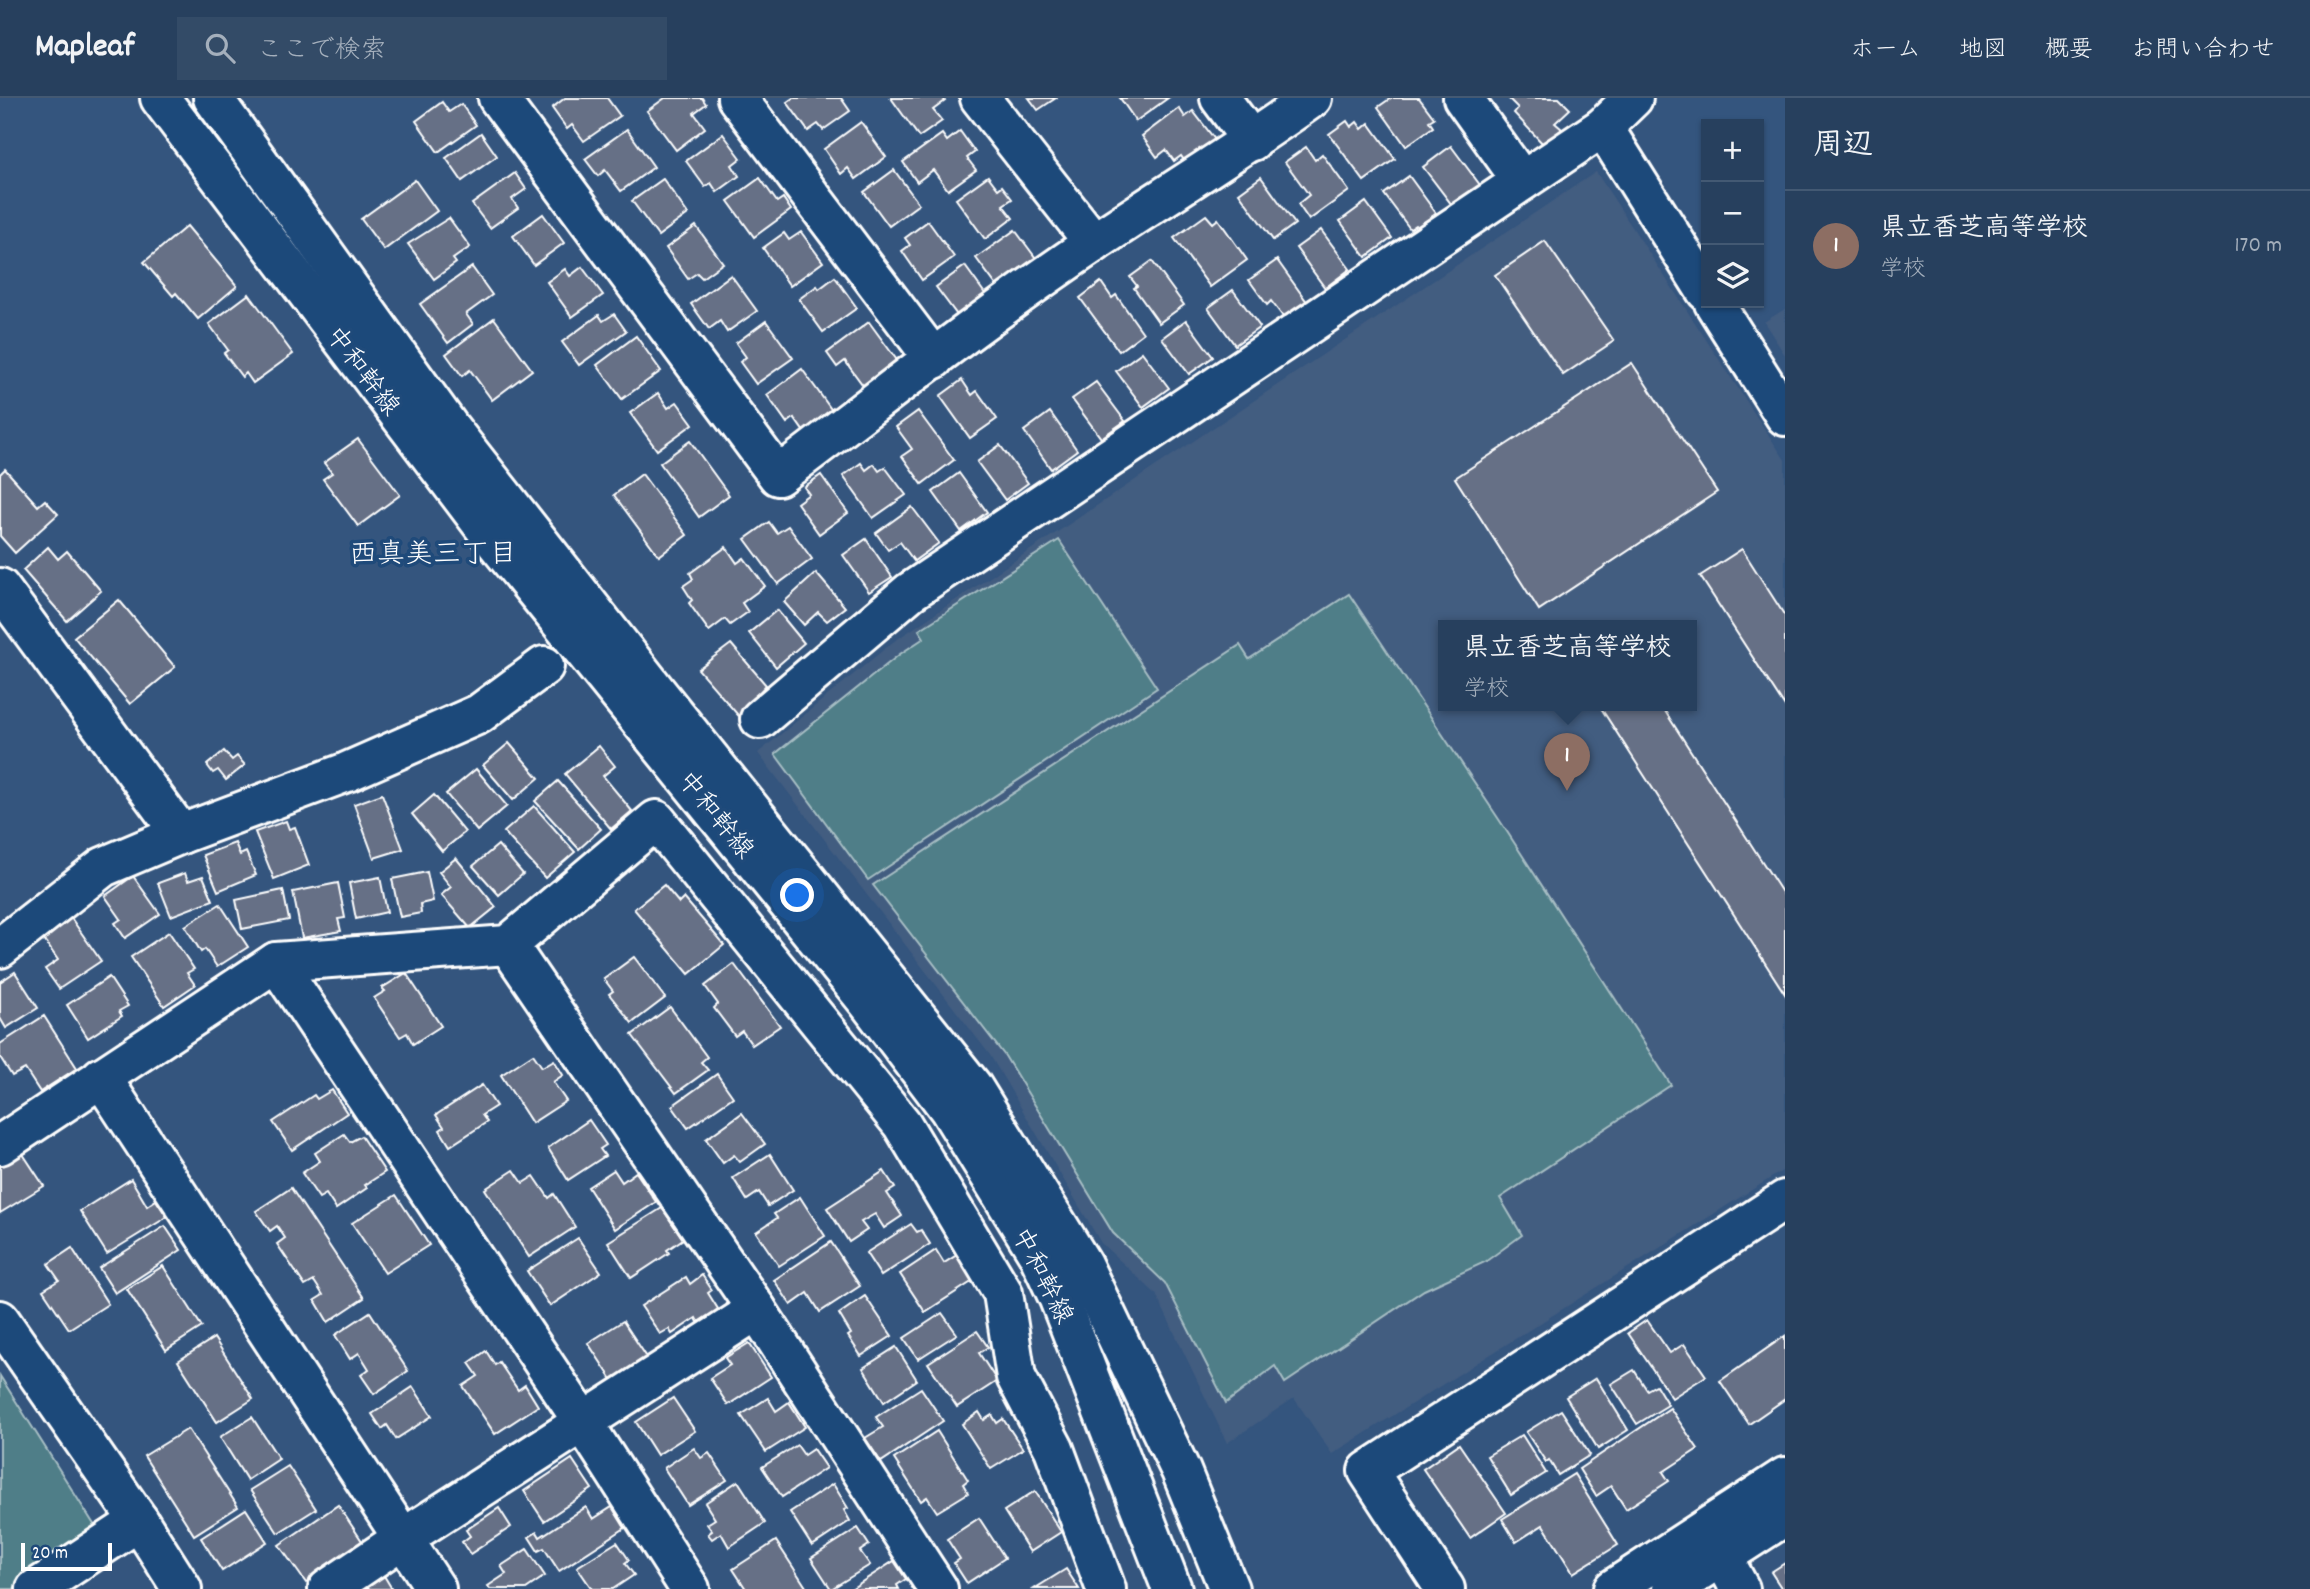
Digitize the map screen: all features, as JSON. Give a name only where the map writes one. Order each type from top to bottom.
[{"type":"street","name":"中和幹線","points":[[160,98],[494,540],[868,1002],[949,1109],[1037,1252],[1059,1298],[1172,1589]]},
{"type":"street","name":"中和幹線","points":[[213,98],[450,428],[972,1086],[1082,1264],[1181,1471],[1229,1589]]},
{"type":"street","points":[[498,98],[778,476],[1094,243],[1252,141],[1312,98]]},
{"type":"street","points":[[737,98],[934,359]]},
{"type":"street","points":[[980,98],[1094,243]]},
{"type":"street","points":[[1220,98],[1252,141]]},
{"type":"street","points":[[1463,98],[1522,181]]},
{"type":"street","points":[[760,719],[910,592],[1603,127],[1633,98]]},
{"type":"street","points":[[1603,127],[1701,283]]},
{"type":"street","points":[[1717,308],[1785,416]]},
{"type":"street","points":[[0,588],[181,834]]},
{"type":"street","points":[[0,948],[103,867],[181,834],[347,772],[479,714],[544,666]]},
{"type":"street","points":[[0,1145],[276,962],[508,945],[656,820],[902,1124],[1003,1293],[1016,1377],[1054,1449],[1106,1589]]},
{"type":"street","points":[[508,945],[757,1310],[938,1589]]},
{"type":"street","points":[[276,962],[583,1422],[690,1589]]},
{"type":"street","points":[[101,1077],[436,1589]]},
{"type":"street","points":[[1445,1589],[1368,1471],[1785,1200]]},
{"type":"street","points":[[328,1589],[757,1310]]},
{"type":"street","points":[[0,1320],[139,1521],[182,1589]]},
{"type":"street","points":[[1614,1589],[1785,1477]]},
{"type":"street","points":[[1672,1589],[1731,1572],[1785,1516]]},
{"type":"street","points":[[36,1589],[139,1521]]},
{"type":"shaded area","points":[[1596,172],[1785,460],[1785,616],[1742,550],[1701,576],[1785,707],[1785,897],[1665,711],[1697,711],[1697,620],[1438,620],[1438,711],[1603,711],[1785,994],[1785,1169],[1332,1454],[1294,1398],[1227,1443],[1156,1294],[1101,1243],[990,1055],[758,753],[893,642]],"holes":[[[1545,241],[1614,341],[1563,375],[1495,276]],[[1632,363],[1717,492],[1539,609],[1455,478]],[[1349,594],[1671,1085],[1500,1198],[1522,1236],[1485,1262],[1424,1290],[1286,1383],[1275,1366],[1225,1402],[1165,1283],[1113,1233],[1005,1056],[1239,645],[1248,659]]]},
{"type":"shaded area","points":[[1785,309],[1785,355],[1764,322]]},
{"type":"green space","points":[[1059,540],[1157,688],[868,880],[775,754],[900,654],[924,638],[919,630]]},
{"type":"green space","points":[[1349,594],[1671,1085],[1500,1198],[1522,1235],[1485,1262],[1424,1290],[1285,1383],[1275,1366],[1226,1403],[1165,1283],[1113,1233],[1005,1056],[873,885],[1240,645],[1249,659]]},
{"type":"green space","points":[[0,1376],[100,1534],[13,1589],[0,1589]]},
{"type":"building","points":[[565,98],[607,98],[620,116],[584,141],[572,125],[567,129],[552,108]]},
{"type":"building","points":[[665,98],[702,98],[706,104],[694,113],[705,128],[676,150],[647,111]]},
{"type":"building","points":[[793,98],[841,98],[850,111],[823,130],[818,124],[808,131],[787,102]]},
{"type":"building","points":[[891,98],[943,98],[945,101],[933,110],[942,121],[919,137]]},
{"type":"building","points":[[1029,98],[1056,98],[1038,110]]},
{"type":"building","points":[[1120,98],[1168,98],[1136,121]]},
{"type":"building","points":[[1391,98],[1419,98],[1434,118],[1429,121],[1433,127],[1406,146],[1378,107]]},
{"type":"building","points":[[1508,98],[1559,98],[1570,109],[1555,123],[1562,129],[1544,145],[1514,113],[1518,108]]},
{"type":"building","points":[[442,102],[449,112],[461,104],[476,125],[438,152],[416,121]]},
{"type":"building","points":[[1179,108],[1185,117],[1193,111],[1216,141],[1186,163],[1181,156],[1174,161],[1166,150],[1157,157],[1142,136]]},
{"type":"building","points":[[1347,121],[1351,127],[1357,122],[1362,129],[1369,123],[1395,159],[1364,181],[1329,134]]},
{"type":"building","points":[[861,122],[886,157],[856,179],[848,168],[841,174],[824,149]]},
{"type":"building","points":[[627,129],[654,167],[621,191],[605,170],[598,176],[585,159]]},
{"type":"building","points":[[960,131],[975,152],[967,158],[976,170],[948,190],[933,170],[917,182],[903,162],[942,134],[947,141]]},
{"type":"building","points":[[481,133],[497,156],[462,181],[446,158]]},
{"type":"building","points":[[723,134],[741,158],[732,165],[739,176],[717,192],[711,183],[705,187],[686,161]]},
{"type":"building","points":[[1451,146],[1480,185],[1452,205],[1423,167]]},
{"type":"building","points":[[1306,147],[1315,160],[1322,154],[1349,191],[1309,220],[1298,204],[1309,195],[1285,162]]},
{"type":"building","points":[[894,170],[919,204],[889,226],[864,192]]},
{"type":"building","points":[[515,173],[526,189],[512,199],[518,208],[490,228],[472,204]]},
{"type":"building","points":[[988,176],[998,189],[1002,186],[1012,199],[1003,205],[1013,218],[985,239],[956,199]]},
{"type":"building","points":[[1409,176],[1441,220],[1422,233],[1416,225],[1410,229],[1384,194]]},
{"type":"building","points":[[1261,177],[1295,224],[1273,240],[1239,193]]},
{"type":"building","points":[[760,178],[777,202],[783,198],[791,210],[754,237],[728,201]]},
{"type":"building","points":[[663,179],[688,214],[658,236],[632,201]]},
{"type":"building","points":[[415,180],[437,211],[384,250],[361,219]]},
{"type":"building","points":[[1366,202],[1392,238],[1366,257],[1340,221]]},
{"type":"building","points":[[543,214],[564,243],[534,265],[513,236]]},
{"type":"building","points":[[1206,215],[1213,223],[1218,219],[1247,260],[1210,287],[1174,238]]},
{"type":"building","points":[[449,218],[470,247],[453,259],[456,263],[434,279],[408,244]]},
{"type":"building","points":[[928,221],[954,257],[922,280],[902,251],[910,245],[905,238]]},
{"type":"building","points":[[187,226],[237,286],[198,319],[176,293],[173,296],[144,262]]},
{"type":"building","points":[[696,226],[723,263],[702,278],[697,273],[688,279],[666,248]]},
{"type":"building","points":[[1015,230],[1038,261],[999,289],[976,258]]},
{"type":"building","points":[[1321,230],[1350,269],[1325,288],[1296,248]]},
{"type":"building","points":[[801,232],[823,262],[790,286],[763,248],[784,233],[789,240]]},
{"type":"building","points":[[1545,241],[1614,341],[1563,375],[1495,275]]},
{"type":"building","points":[[1277,260],[1307,302],[1284,318],[1271,301],[1267,305],[1249,280]]},
{"type":"building","points":[[1152,261],[1184,305],[1159,323],[1134,288],[1137,286],[1130,277]]},
{"type":"building","points":[[965,266],[991,302],[963,323],[936,287]]},
{"type":"building","points":[[472,267],[492,295],[466,314],[473,324],[448,343],[420,304]]},
{"type":"building","points":[[582,267],[603,295],[572,317],[547,282],[565,269],[570,276]]},
{"type":"building","points":[[731,275],[757,311],[727,332],[720,321],[709,329],[691,304]]},
{"type":"building","points":[[835,277],[857,308],[823,332],[799,299]]},
{"type":"building","points":[[1101,282],[1112,298],[1116,295],[1143,333],[1119,351],[1080,298]]},
{"type":"building","points":[[1233,290],[1260,327],[1235,345],[1208,308]]},
{"type":"building","points":[[249,294],[293,354],[253,383],[246,373],[242,377],[224,353],[228,350],[209,324]]},
{"type":"building","points":[[614,314],[626,331],[579,365],[562,342],[599,315],[603,321]]},
{"type":"building","points":[[494,318],[532,370],[492,400],[470,370],[462,376],[446,354]]},
{"type":"building","points":[[1186,320],[1213,357],[1189,374],[1162,338]]},
{"type":"building","points":[[766,321],[793,358],[756,384],[740,362],[746,357],[736,343]]},
{"type":"building","points":[[869,322],[899,363],[865,388],[845,361],[837,367],[827,353]]},
{"type":"building","points":[[636,336],[661,371],[622,399],[597,365]]},
{"type":"building","points":[[1142,352],[1169,388],[1143,407],[1116,371]]},
{"type":"building","points":[[1632,363],[1717,492],[1539,610],[1455,478]]},
{"type":"building","points":[[802,369],[833,412],[804,432],[794,418],[787,423],[767,395]]},
{"type":"building","points":[[962,380],[972,395],[977,391],[997,419],[970,438],[940,396]]},
{"type":"building","points":[[1096,382],[1125,421],[1101,438],[1072,399]]},
{"type":"building","points":[[658,393],[668,408],[677,402],[693,424],[657,450],[630,413]]},
{"type":"building","points":[[918,411],[954,460],[922,484],[902,456],[912,449],[896,427]]},
{"type":"building","points":[[1050,412],[1077,450],[1051,469],[1024,431]]},
{"type":"building","points":[[358,439],[400,495],[358,526],[323,479],[332,473],[324,463]]},
{"type":"building","points":[[690,441],[729,495],[699,517],[660,463]]},
{"type":"building","points":[[1000,445],[1028,483],[1005,500],[977,462]]},
{"type":"building","points":[[861,463],[866,470],[874,464],[879,471],[885,467],[906,495],[873,518],[843,476]]},
{"type":"building","points":[[5,469],[38,506],[45,500],[58,514],[15,553],[0,536],[0,474]]},
{"type":"building","points":[[959,473],[987,512],[961,531],[933,492]]},
{"type":"building","points":[[642,474],[687,535],[659,556],[614,495]]},
{"type":"building","points":[[821,475],[848,513],[819,534],[797,503],[809,494],[804,487]]},
{"type":"building","points":[[912,507],[939,543],[914,561],[900,542],[888,550],[876,533]]},
{"type":"building","points":[[769,522],[777,533],[788,526],[812,559],[778,584],[745,539]]},
{"type":"building","points":[[866,539],[892,577],[869,592],[843,555]]},
{"type":"building","points":[[48,547],[58,559],[67,551],[101,591],[67,621],[23,570]]},
{"type":"building","points":[[726,547],[737,563],[744,558],[765,586],[742,603],[748,612],[730,625],[725,619],[709,631],[689,603],[692,600],[683,586],[693,579],[690,573]]},
{"type":"building","points":[[1742,549],[1785,616],[1785,707],[1700,576]]},
{"type":"building","points":[[816,573],[845,607],[827,621],[818,612],[804,625],[784,602]]},
{"type":"building","points":[[119,600],[175,667],[130,704],[74,637]]},
{"type":"building","points":[[777,610],[804,643],[776,667],[749,633]]},
{"type":"building","points":[[731,644],[766,685],[757,695],[766,703],[743,721],[698,669]]},
{"type":"building","points":[[1603,711],[1665,711],[1785,897],[1785,994]]},
{"type":"building","points":[[509,743],[539,778],[513,800],[483,765]]},
{"type":"building","points":[[599,746],[615,766],[603,776],[632,811],[611,829],[565,774]]},
{"type":"building","points":[[224,751],[232,760],[237,756],[245,765],[226,780],[218,770],[213,773],[207,765]]},
{"type":"building","points":[[476,769],[507,806],[477,831],[446,794]]},
{"type":"building","points":[[558,781],[601,829],[579,849],[535,801]]},
{"type":"building","points":[[382,794],[403,849],[374,858],[354,804]]},
{"type":"building","points":[[434,795],[465,832],[442,851],[412,814]]},
{"type":"building","points":[[534,806],[575,852],[545,878],[504,832]]},
{"type":"building","points":[[286,821],[289,829],[295,827],[309,865],[274,879],[255,832]]},
{"type":"building","points":[[235,843],[240,855],[246,852],[256,875],[218,891],[203,855]]},
{"type":"building","points":[[498,845],[523,874],[499,895],[473,866]]},
{"type":"building","points":[[456,858],[496,907],[470,928],[441,895],[451,887],[439,872]]},
{"type":"building","points":[[427,872],[433,901],[420,904],[421,913],[400,917],[392,879]]},
{"type":"building","points":[[185,873],[188,881],[203,876],[213,900],[171,916],[158,883]]},
{"type":"building","points":[[133,876],[160,914],[125,938],[115,923],[121,919],[105,896]]},
{"type":"building","points":[[380,877],[387,912],[356,919],[349,883]]},
{"type":"building","points":[[338,883],[345,918],[338,919],[341,931],[302,938],[293,892]]},
{"type":"building","points":[[664,885],[679,903],[684,898],[724,945],[689,974],[634,909]]},
{"type":"building","points":[[283,890],[289,920],[242,929],[236,900]]},
{"type":"building","points":[[220,904],[248,947],[217,967],[205,949],[201,952],[185,926]]},
{"type":"building","points":[[71,918],[101,961],[59,989],[45,969],[58,960],[42,937]]},
{"type":"building","points":[[169,932],[194,969],[187,973],[195,985],[164,1006],[131,957]]},
{"type":"building","points":[[634,957],[665,998],[632,1023],[609,994],[613,991],[604,979]]},
{"type":"building","points":[[734,964],[780,1026],[752,1045],[742,1031],[735,1036],[714,1008],[718,1004],[705,986]]},
{"type":"building","points":[[15,972],[38,1008],[6,1028],[0,1018],[0,982]]},
{"type":"building","points":[[406,973],[441,1026],[413,1044],[407,1033],[400,1037],[374,998],[385,991],[382,988]]},
{"type":"building","points":[[109,977],[128,1006],[119,1011],[122,1016],[88,1038],[67,1005]]},
{"type":"building","points":[[670,1007],[707,1057],[701,1062],[708,1070],[676,1093],[632,1035]]},
{"type":"building","points":[[44,1016],[77,1068],[40,1092],[25,1069],[12,1076],[0,1057],[0,1044]]},
{"type":"building","points":[[533,1054],[542,1067],[554,1060],[563,1075],[553,1082],[566,1101],[532,1123],[501,1075]]},
{"type":"building","points":[[717,1074],[733,1097],[688,1128],[672,1106]]},
{"type":"building","points":[[482,1085],[496,1106],[482,1115],[487,1122],[450,1146],[440,1130],[444,1127],[436,1115]]},
{"type":"building","points":[[332,1090],[347,1113],[292,1150],[273,1122],[314,1095],[317,1099]]},
{"type":"building","points":[[742,1113],[765,1144],[740,1162],[734,1155],[723,1163],[706,1139]]},
{"type":"building","points":[[589,1120],[606,1145],[600,1149],[605,1156],[568,1180],[548,1148]]},
{"type":"building","points":[[344,1134],[350,1142],[361,1136],[385,1172],[336,1209],[326,1194],[319,1198],[302,1173],[320,1161],[315,1153]]},
{"type":"building","points":[[21,1151],[44,1186],[0,1213],[0,1164]]},
{"type":"building","points":[[770,1154],[793,1190],[768,1206],[759,1192],[747,1200],[733,1178]]},
{"type":"building","points":[[514,1170],[523,1183],[534,1176],[549,1198],[554,1194],[575,1227],[529,1257],[485,1189]]},
{"type":"building","points":[[614,1170],[622,1182],[636,1172],[656,1202],[615,1229],[588,1187]]},
{"type":"building","points":[[884,1171],[895,1188],[887,1193],[902,1216],[884,1228],[875,1214],[861,1222],[867,1230],[849,1242],[827,1208]]},
{"type":"building","points":[[131,1179],[147,1206],[156,1200],[167,1217],[107,1254],[80,1211]]},
{"type":"building","points":[[291,1188],[364,1298],[328,1322],[315,1300],[323,1295],[314,1281],[305,1286],[277,1244],[285,1238],[277,1226],[270,1231],[256,1211]]},
{"type":"building","points":[[396,1195],[429,1245],[385,1273],[352,1223]]},
{"type":"building","points":[[800,1197],[825,1236],[779,1266],[756,1232],[777,1218],[774,1214]]},
{"type":"building","points":[[662,1208],[683,1239],[667,1250],[669,1253],[631,1278],[608,1242]]},
{"type":"building","points":[[911,1224],[917,1232],[921,1230],[930,1244],[881,1276],[866,1253]]},
{"type":"building","points":[[165,1226],[181,1250],[115,1293],[99,1268]]},
{"type":"building","points":[[578,1238],[601,1272],[550,1306],[527,1271]]},
{"type":"building","points":[[831,1242],[860,1286],[820,1312],[808,1293],[791,1305],[774,1280]]},
{"type":"building","points":[[72,1248],[108,1304],[69,1329],[43,1290],[59,1280],[48,1264]]},
{"type":"building","points":[[936,1250],[944,1263],[957,1255],[973,1281],[925,1312],[900,1274]]},
{"type":"building","points":[[163,1266],[202,1327],[166,1350],[127,1289]]},
{"type":"building","points":[[702,1275],[712,1290],[708,1293],[718,1309],[698,1322],[696,1318],[672,1334],[669,1329],[660,1334],[641,1306],[686,1277],[690,1284]]},
{"type":"building","points":[[865,1296],[892,1336],[861,1356],[848,1336],[851,1334],[839,1314]]},
{"type":"building","points":[[370,1312],[408,1371],[374,1394],[361,1375],[369,1369],[359,1353],[350,1359],[335,1335]]},
{"type":"building","points":[[942,1313],[957,1334],[918,1359],[904,1338]]},
{"type":"building","points":[[1647,1320],[1670,1353],[1684,1344],[1706,1376],[1672,1398],[1628,1333]]},
{"type":"building","points":[[623,1321],[648,1359],[613,1381],[588,1343]]},
{"type":"building","points":[[977,1331],[988,1347],[979,1353],[997,1381],[957,1407],[928,1363]]},
{"type":"building","points":[[1785,1336],[1785,1399],[1749,1424],[1720,1381]]},
{"type":"building","points":[[214,1338],[253,1399],[217,1422],[178,1361]]},
{"type":"building","points":[[749,1343],[771,1377],[728,1405],[710,1378],[730,1365],[725,1358]]},
{"type":"building","points":[[896,1347],[917,1380],[884,1402],[863,1368]]},
{"type":"building","points":[[486,1351],[495,1365],[499,1362],[518,1390],[525,1385],[538,1406],[495,1434],[463,1386],[478,1376],[469,1363]]},
{"type":"building","points":[[1634,1370],[1647,1390],[1656,1385],[1668,1405],[1637,1424],[1611,1384]]},
{"type":"building","points":[[1596,1378],[1628,1430],[1598,1449],[1566,1397]]},
{"type":"building","points":[[413,1387],[432,1416],[396,1439],[387,1425],[382,1429],[372,1414]]},
{"type":"building","points":[[921,1388],[943,1421],[881,1462],[865,1438],[883,1427],[876,1417]]},
{"type":"building","points":[[673,1398],[695,1431],[657,1455],[636,1422]]},
{"type":"building","points":[[768,1398],[776,1411],[789,1402],[805,1427],[766,1452],[741,1415]]},
{"type":"building","points":[[1670,1408],[1698,1449],[1663,1472],[1669,1481],[1626,1509],[1611,1486],[1596,1496],[1579,1469]]},
{"type":"building","points":[[1561,1410],[1590,1455],[1558,1475],[1526,1432]]},
{"type":"building","points":[[979,1412],[984,1420],[992,1415],[997,1423],[1003,1419],[1023,1449],[991,1469],[962,1424]]},
{"type":"building","points":[[252,1417],[279,1459],[247,1480],[220,1437]]},
{"type":"building","points":[[188,1429],[238,1507],[194,1535],[144,1456]]},
{"type":"building","points":[[937,1431],[968,1480],[963,1484],[968,1493],[937,1512],[927,1497],[921,1501],[894,1459]]},
{"type":"building","points":[[1522,1435],[1546,1473],[1511,1495],[1487,1456]]},
{"type":"building","points":[[1459,1444],[1506,1513],[1470,1538],[1423,1469]]},
{"type":"building","points":[[797,1445],[804,1455],[813,1449],[826,1468],[782,1497],[762,1467]]},
{"type":"building","points":[[694,1448],[701,1458],[709,1453],[727,1480],[688,1505],[664,1468]]},
{"type":"building","points":[[572,1459],[592,1489],[544,1521],[524,1491]]},
{"type":"building","points":[[288,1466],[316,1509],[278,1533],[250,1490]]},
{"type":"building","points":[[1574,1474],[1618,1545],[1573,1573],[1543,1525],[1516,1542],[1502,1519]]},
{"type":"building","points":[[738,1481],[765,1523],[729,1547],[721,1533],[712,1539],[708,1534],[712,1531],[707,1524],[715,1519],[705,1503]]},
{"type":"building","points":[[833,1484],[848,1508],[844,1510],[850,1521],[812,1546],[790,1512]]},
{"type":"building","points":[[1035,1491],[1061,1532],[1030,1552],[1004,1511]]},
{"type":"building","points":[[338,1505],[364,1544],[306,1583],[279,1545]]},
{"type":"building","points":[[586,1507],[593,1519],[612,1507],[625,1528],[559,1571],[544,1548],[538,1551],[529,1537],[537,1532],[540,1537]]},
{"type":"building","points":[[499,1508],[511,1527],[470,1554],[462,1542],[470,1536],[466,1530]]},
{"type":"building","points":[[246,1509],[267,1542],[222,1571],[201,1538]]},
{"type":"building","points":[[979,1518],[1005,1558],[967,1583],[954,1563],[960,1559],[947,1539]]},
{"type":"building","points":[[858,1528],[869,1545],[860,1551],[870,1565],[831,1589],[811,1558]]},
{"type":"building","points":[[776,1541],[806,1587],[746,1589],[733,1569]]},
{"type":"building","points":[[617,1542],[629,1560],[625,1563],[634,1575],[613,1589],[592,1589],[577,1567]]},
{"type":"building","points":[[527,1549],[545,1576],[526,1589],[490,1589],[488,1586],[506,1574],[501,1566]]},
{"type":"building","points":[[894,1561],[906,1579],[897,1585],[899,1589],[851,1589]]},
{"type":"building","points":[[1785,1563],[1785,1589],[1782,1589],[1771,1572]]},
{"type":"building","points":[[1066,1569],[1079,1589],[1034,1589]]},
{"type":"building","points":[[383,1574],[392,1589],[359,1589]]},
{"type":"place","name":"県立香芝高等学校","points":[[1567,791]]},
{"type":"district","name":"西真美三丁目","points":[[433,552]]}]
